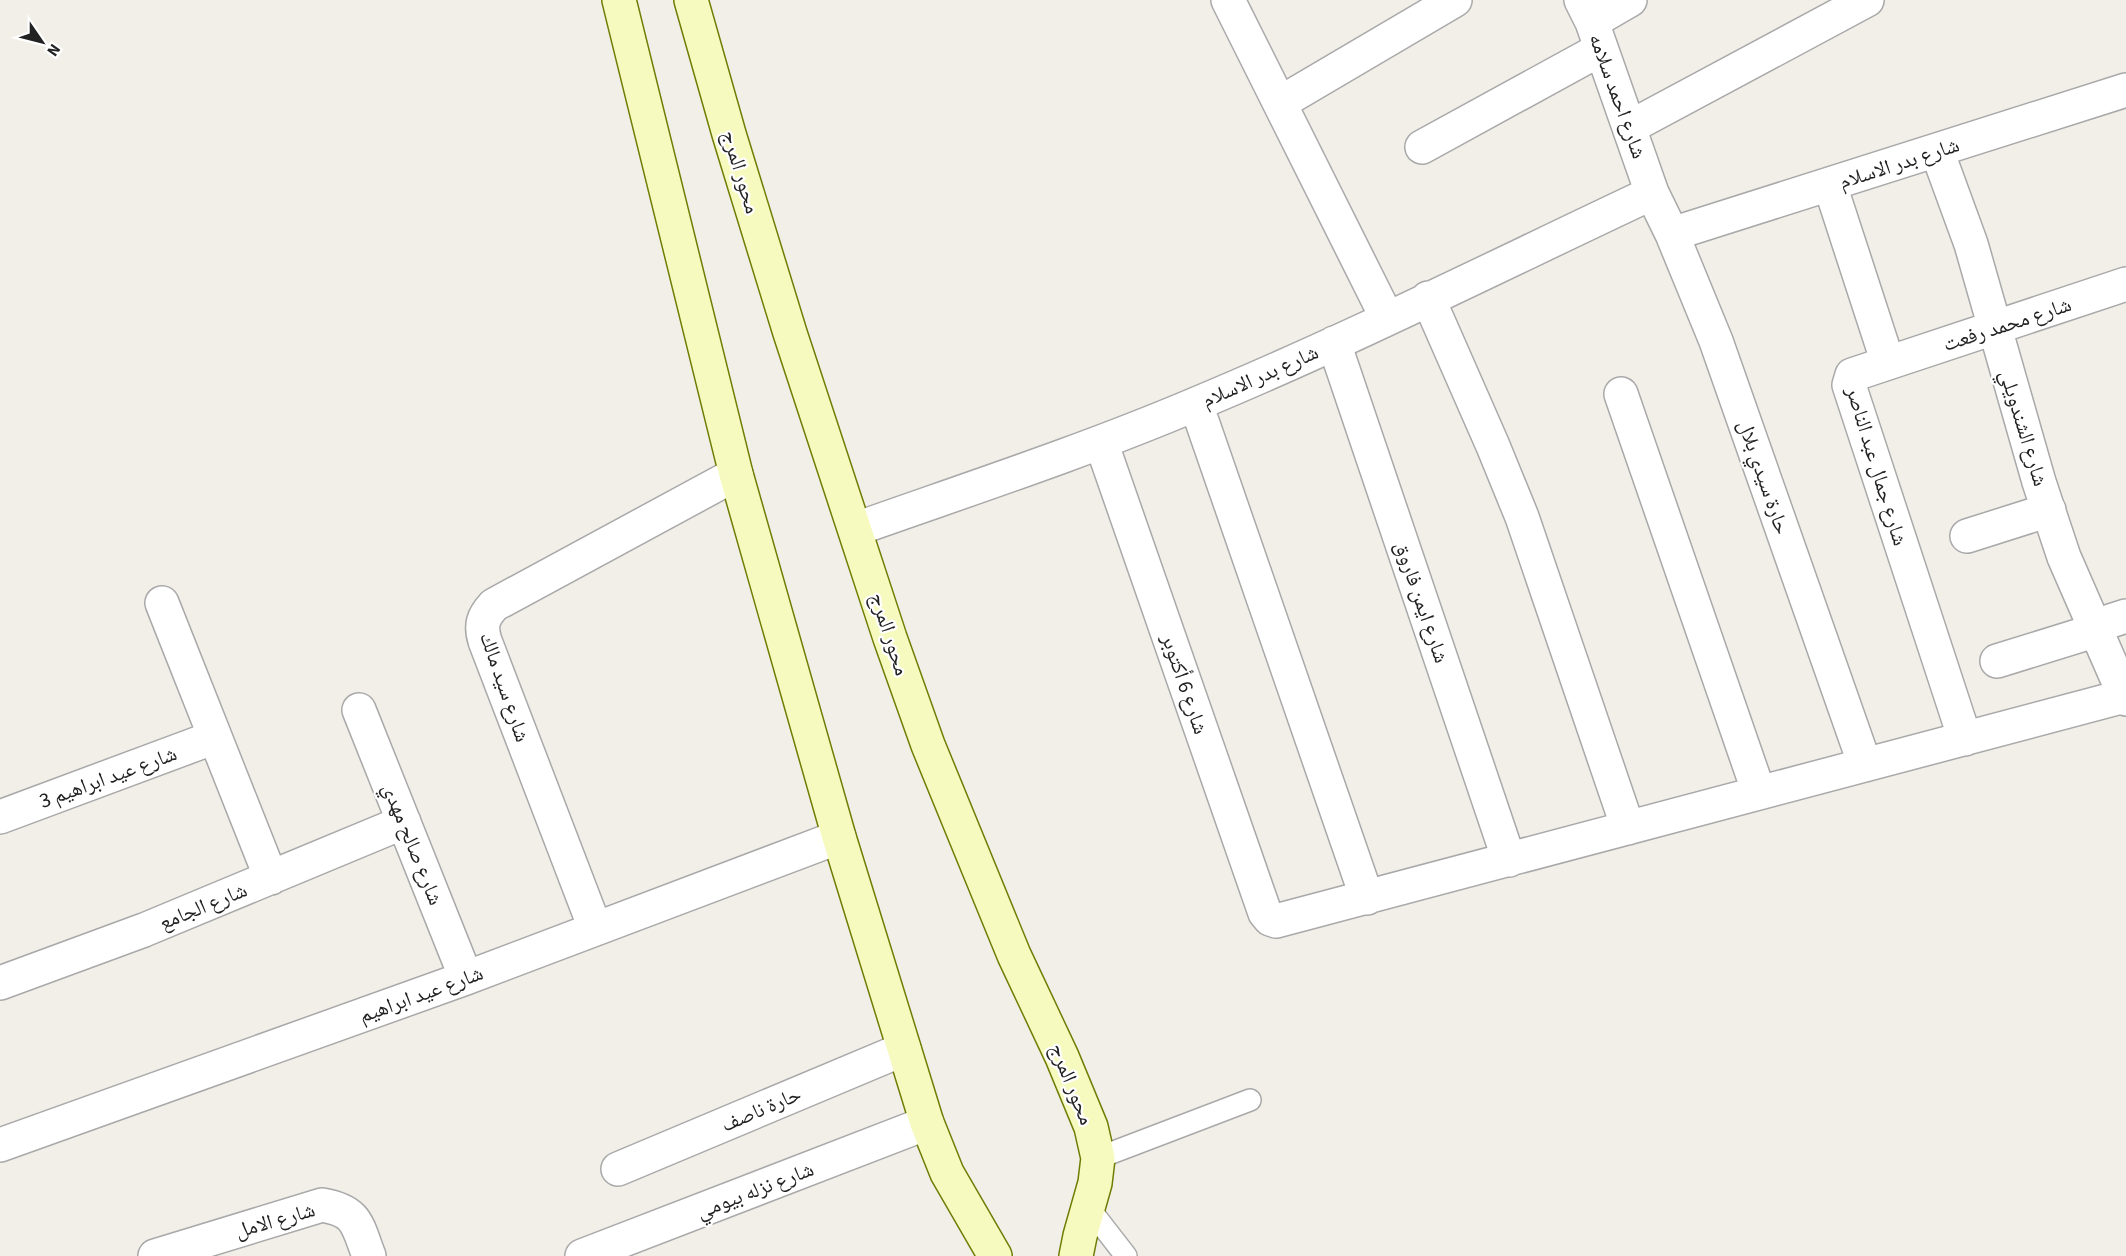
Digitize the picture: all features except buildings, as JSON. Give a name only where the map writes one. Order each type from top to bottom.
[{"type":"main road","points":[[619,0],[736,474],[839,837],[927,1123],[947,1173],[995,1256]]},
{"type":"main road","name":"محور المرج","points":[[691,0],[790,333],[890,638],[928,744],[1014,954],[1071,1077],[1091,1127],[1098,1158],[1095,1183],[1076,1256]]},
{"type":"street","points":[[1228,0],[1387,318]]},
{"type":"street","points":[[1280,102],[1455,0]]},
{"type":"street","points":[[1422,147],[1592,24],[1630,0]]},
{"type":"street","points":[[1630,127],[1867,0]]},
{"type":"street","name":"شارع احمد سلامه","points":[[1592,24],[1652,193]]},
{"type":"street","name":"شارع بدر الاسلام","points":[[1672,234],[2126,90]]},
{"type":"street","name":"شارع الشندويلي","points":[[1937,151],[1971,244],[1994,328],[2064,556],[2125,698]]},
{"type":"street","name":"شارع جمال عبد الناصر","points":[[1830,184],[1888,363],[1852,375],[1849,385],[1965,739]]},
{"type":"street","name":"شارع بدر الاسلام","points":[[856,529],[1101,442],[1196,404],[1334,343],[1652,193]]},
{"type":"street","name":"حارة سيدي بلال","points":[[1652,193],[1672,234],[1716,341],[1865,765]]},
{"type":"street","name":"شارع محمد رفعت","points":[[1888,363],[2126,284]]},
{"type":"street","points":[[1428,298],[1522,517],[1628,828]]},
{"type":"street","name":"شارع ايمن فاروق","points":[[1334,343],[1509,860]]},
{"type":"street","points":[[1621,394],[1759,794]]},
{"type":"street","points":[[1196,404],[1367,898],[2125,698]]},
{"type":"street","name":"شارع 6 أكتوبر","points":[[1101,442],[1265,913],[1270,919],[1276,921],[1367,898]]},
{"type":"street","name":"شارع سيد مالك","points":[[595,928],[485,641],[482,629],[485,615],[494,605],[736,474]]},
{"type":"street","points":[[1967,536],[2049,510]]},
{"type":"street","points":[[162,603],[271,878]]},
{"type":"street","points":[[1997,661],[2126,616]]},
{"type":"street","name":"شارع صالح مهدي","points":[[359,710],[466,978]]},
{"type":"street","name":"شارع عيد ابراهيم 3","points":[[0,817],[215,737]]},
{"type":"street","name":"شارع الجامع","points":[[0,983],[144,930],[404,822]]},
{"type":"street","name":"شارع عيد ابراهيم","points":[[0,1145],[466,978],[839,837]]},
{"type":"street","name":"حارة ناصف","points":[[618,1169],[904,1049]]},
{"type":"street","name":"شارع نزله بيومي","points":[[582,1256],[927,1123]]},
{"type":"street","name":"شارع الامل","points":[[155,1256],[322,1205],[340,1208],[355,1220],[369,1256]]},
{"type":"lane","points":[[1098,1158],[1250,1100]]},
{"type":"lane","points":[[1088,1207],[1126,1256]]}]
